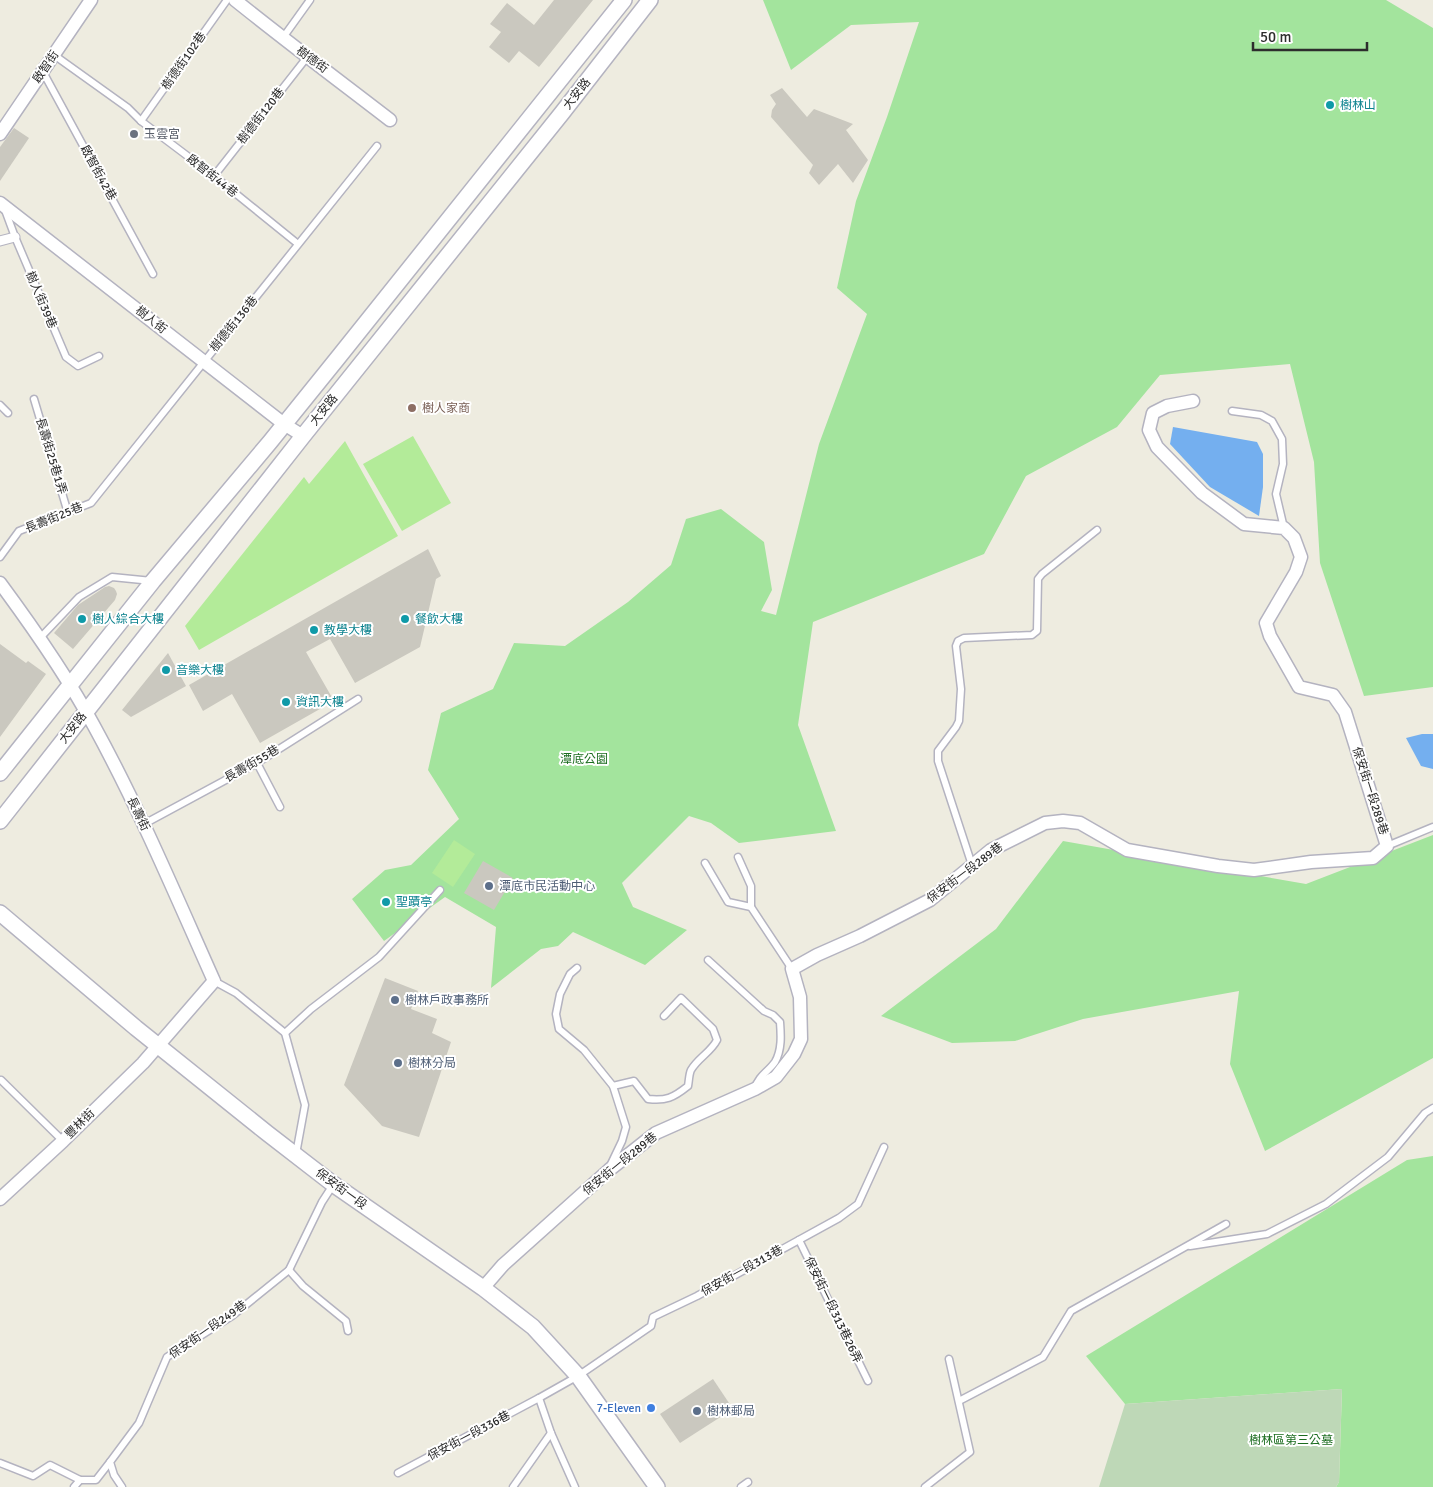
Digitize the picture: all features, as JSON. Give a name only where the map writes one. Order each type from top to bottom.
[{"type":"street","name":"啟智街","points":[[0,134],[92,0]]},
{"type":"street","name":"樹德街","points":[[235,0],[282,39],[308,56],[390,120]]},
{"type":"street","name":"大安路","points":[[0,773],[153,581],[338,360],[624,0]]},
{"type":"street","name":"大安路","points":[[0,821],[650,0]]},
{"type":"street","name":"樹人街","points":[[2,205],[284,424],[303,436]]},
{"type":"street","points":[[0,242],[14,237]]},
{"type":"street","points":[[1193,401],[1167,406],[1153,413],[1149,430],[1157,447],[1202,493],[1244,524],[1284,528]]},
{"type":"street","name":"保安街一段289巷","points":[[483,1288],[503,1265],[608,1170],[656,1133],[755,1089],[776,1077],[794,1054],[801,1039],[800,997],[792,969],[930,900],[992,850],[1016,837],[1045,823],[1064,821],[1080,823],[1126,850],[1218,866],[1254,870],[1311,862],[1373,858],[1387,846],[1345,712],[1333,695],[1299,687],[1270,636],[1266,623],[1296,572],[1301,557],[1294,538],[1284,528]]},
{"type":"street","name":"長壽街","points":[[0,583],[40,638],[86,712],[144,824],[214,981]]},
{"type":"street","name":"保安街一段","points":[[0,913],[157,1046],[296,1156],[333,1184],[483,1288],[532,1327],[578,1376],[654,1486]]},
{"type":"street","points":[[157,1046],[214,981]]},
{"type":"street","name":"豐林街","points":[[0,1199],[63,1141],[143,1063],[157,1046]]},
{"type":"lane","name":"樹德街102巷","points":[[141,121],[227,0]]},
{"type":"lane","points":[[282,39],[310,0]]},
{"type":"lane","name":"啟智街44巷","points":[[54,55],[128,108],[141,121],[214,176],[298,244]]},
{"type":"lane","name":"樹德街120巷","points":[[214,176],[308,56]]},
{"type":"lane","name":"啟智街42巷","points":[[43,72],[153,274]]},
{"type":"lane","name":"樹德街136巷","points":[[91,503],[377,146]]},
{"type":"lane","name":"樹人街39巷","points":[[2,205],[66,357],[78,366],[99,356]]},
{"type":"lane","name":"長壽街25巷1弄","points":[[34,399],[68,513]]},
{"type":"lane","points":[[0,405],[8,413]]},
{"type":"lane","name":"保安街一段289巷","points":[[1232,411],[1261,415],[1272,421],[1282,439],[1283,464],[1276,494],[1284,528]]},
{"type":"lane","name":"長壽街25巷","points":[[0,557],[19,531],[91,503]]},
{"type":"lane","points":[[973,866],[938,761],[938,751],[959,721],[961,689],[956,646],[958,641],[964,638],[1032,635],[1037,631],[1038,579],[1097,530]]},
{"type":"lane","points":[[40,638],[79,597],[112,577],[153,581]]},
{"type":"lane","name":"長壽街55巷","points":[[144,824],[256,763],[358,699]]},
{"type":"lane","points":[[256,763],[280,807]]},
{"type":"lane","points":[[1387,846],[1433,828]]},
{"type":"lane","points":[[738,857],[751,886],[751,907],[792,969]]},
{"type":"lane","points":[[705,863],[728,902],[751,907]]},
{"type":"lane","points":[[285,1033],[311,1009],[379,957],[440,890]]},
{"type":"lane","points":[[708,960],[764,1012],[773,1015],[780,1022],[782,1041],[775,1062],[757,1081],[755,1089]]},
{"type":"lane","points":[[577,968],[570,974],[560,994],[556,1014],[559,1029],[584,1050],[613,1086],[626,1127],[622,1141],[608,1170]]},
{"type":"lane","points":[[214,981],[236,993],[285,1033],[305,1105],[296,1156]]},
{"type":"lane","points":[[613,1086],[634,1081],[648,1099],[661,1100],[675,1096],[688,1086],[691,1071],[701,1058],[714,1047],[717,1040],[713,1029],[681,998],[664,1016]]},
{"type":"lane","points":[[1,1080],[63,1141]]},
{"type":"lane","points":[[1185,1247],[1267,1234],[1326,1204],[1388,1156],[1425,1114],[1433,1108]]},
{"type":"lane","name":"保安街一段313巷","points":[[578,1376],[651,1326],[654,1317],[697,1296],[839,1218],[858,1204],[884,1147]]},
{"type":"lane","name":"保安街一段249巷","points":[[80,1480],[96,1480],[139,1423],[167,1357],[232,1316],[289,1270],[322,1202],[333,1184]]},
{"type":"lane","points":[[959,1401],[1043,1357],[1071,1311],[1226,1224]]},
{"type":"lane","name":"保安街一段313巷26弄","points":[[799,1240],[868,1381]]},
{"type":"lane","points":[[289,1270],[303,1286],[346,1321],[348,1331]]},
{"type":"lane","points":[[925,1487],[970,1452],[949,1359]]},
{"type":"lane","name":"保安街一段336巷","points":[[398,1473],[578,1376]]},
{"type":"lane","points":[[540,1398],[551,1433],[575,1487]]},
{"type":"lane","points":[[513,1487],[551,1433]]},
{"type":"lane","points":[[110,1462],[114,1475],[122,1487]]},
{"type":"lane","points":[[0,1463],[33,1476],[50,1464],[80,1480],[74,1487]]},
{"type":"lane","points":[[741,1487],[748,1482]]},
{"type":"green space","name":"潭底公園","points":[[763,0],[1386,0],[1433,28],[1433,687],[1364,696],[1320,563],[1314,462],[1290,364],[1160,375],[1117,427],[1026,476],[984,554],[813,622],[798,725],[836,831],[739,843],[711,823],[689,816],[622,883],[633,907],[687,930],[645,965],[573,932],[558,946],[541,949],[491,988],[496,927],[445,897],[384,941],[352,899],[385,870],[411,865],[459,819],[428,770],[441,713],[493,689],[514,643],[565,646],[628,602],[671,565],[686,519],[721,509],[764,542],[772,590],[761,611],[776,615],[819,444],[867,314],[837,288],[856,201],[919,22],[851,25],[791,70]]},
{"type":"green space","points":[[413,436],[451,503],[402,531],[363,464]]},
{"type":"green space","points":[[345,441],[398,536],[199,650],[185,626],[304,477],[309,484]]},
{"type":"green space","points":[[1433,835],[1433,1058],[1265,1151],[1230,1064],[1239,991],[1083,1019],[1015,1041],[952,1043],[881,1016],[996,929],[1063,841],[1306,884]]},
{"type":"green space","points":[[454,840],[475,854],[453,887],[432,873]]},
{"type":"green space","points":[[1433,1156],[1433,1487],[1336,1487],[1339,1482],[1342,1389],[1125,1404],[1086,1356],[1407,1160]]},
{"type":"green space","name":"樹林區第三公墓","points":[[1342,1389],[1339,1482],[1336,1487],[1099,1487],[1125,1404]]},
{"type":"water","points":[[1173,427],[1257,442],[1263,454],[1263,487],[1259,516],[1210,487],[1170,444]]},
{"type":"water","points":[[1422,734],[1433,734],[1433,769],[1421,766],[1406,738]]},
{"type":"building","points":[[554,0],[593,0],[539,67],[519,51],[509,63],[489,47],[501,32],[490,24],[507,3],[534,25]]},
{"type":"building","points":[[782,88],[807,117],[814,109],[853,124],[846,130],[868,160],[853,183],[838,164],[819,185],[809,173],[813,165],[771,117],[772,110],[776,104],[770,95]]},
{"type":"building","points":[[14,128],[29,138],[0,181],[0,147]]},
{"type":"building","points":[[428,549],[441,576],[436,579],[420,647],[355,683],[330,639],[306,652],[334,701],[260,743],[232,694],[203,711],[189,685]]},
{"type":"building","name":"樹人綜合大樓","points":[[109,586],[116,591],[115,600],[73,649],[54,633],[78,605]]},
{"type":"building","points":[[0,644],[26,663],[28,661],[46,674],[0,737]]},
{"type":"building","name":"音樂大樓","points":[[168,653],[186,686],[131,717],[122,710]]},
{"type":"building","name":"潭底市民活動中心","points":[[483,861],[513,878],[494,910],[464,893]]},
{"type":"building","name":"樹林分局","points":[[385,978],[418,991],[411,1009],[437,1019],[432,1033],[451,1042],[419,1137],[382,1126],[344,1085]]},
{"type":"building","name":"樹林郵局","points":[[713,1379],[733,1409],[680,1443],[660,1414]]},
{"type":"place","name":"樹林山","points":[[1330,105]]},
{"type":"place","name":"玉雲宮","points":[[134,134]]},
{"type":"place","name":"樹人家商","points":[[412,408]]},
{"type":"place","name":"樹人綜合大樓","points":[[82,619]]},
{"type":"place","name":"餐飲大樓","points":[[405,619]]},
{"type":"place","name":"教學大樓","points":[[314,630]]},
{"type":"place","name":"音樂大樓","points":[[166,670]]},
{"type":"place","name":"資訊大樓","points":[[286,702]]},
{"type":"place","name":"潭底市民活動中心","points":[[489,886]]},
{"type":"place","name":"聖蹟亭","points":[[386,902]]},
{"type":"place","name":"樹林戶政事務所","points":[[395,1000]]},
{"type":"place","name":"樹林分局","points":[[398,1063]]},
{"type":"place","name":"7-Eleven","points":[[651,1408]]},
{"type":"place","name":"樹林郵局","points":[[697,1411]]}]
